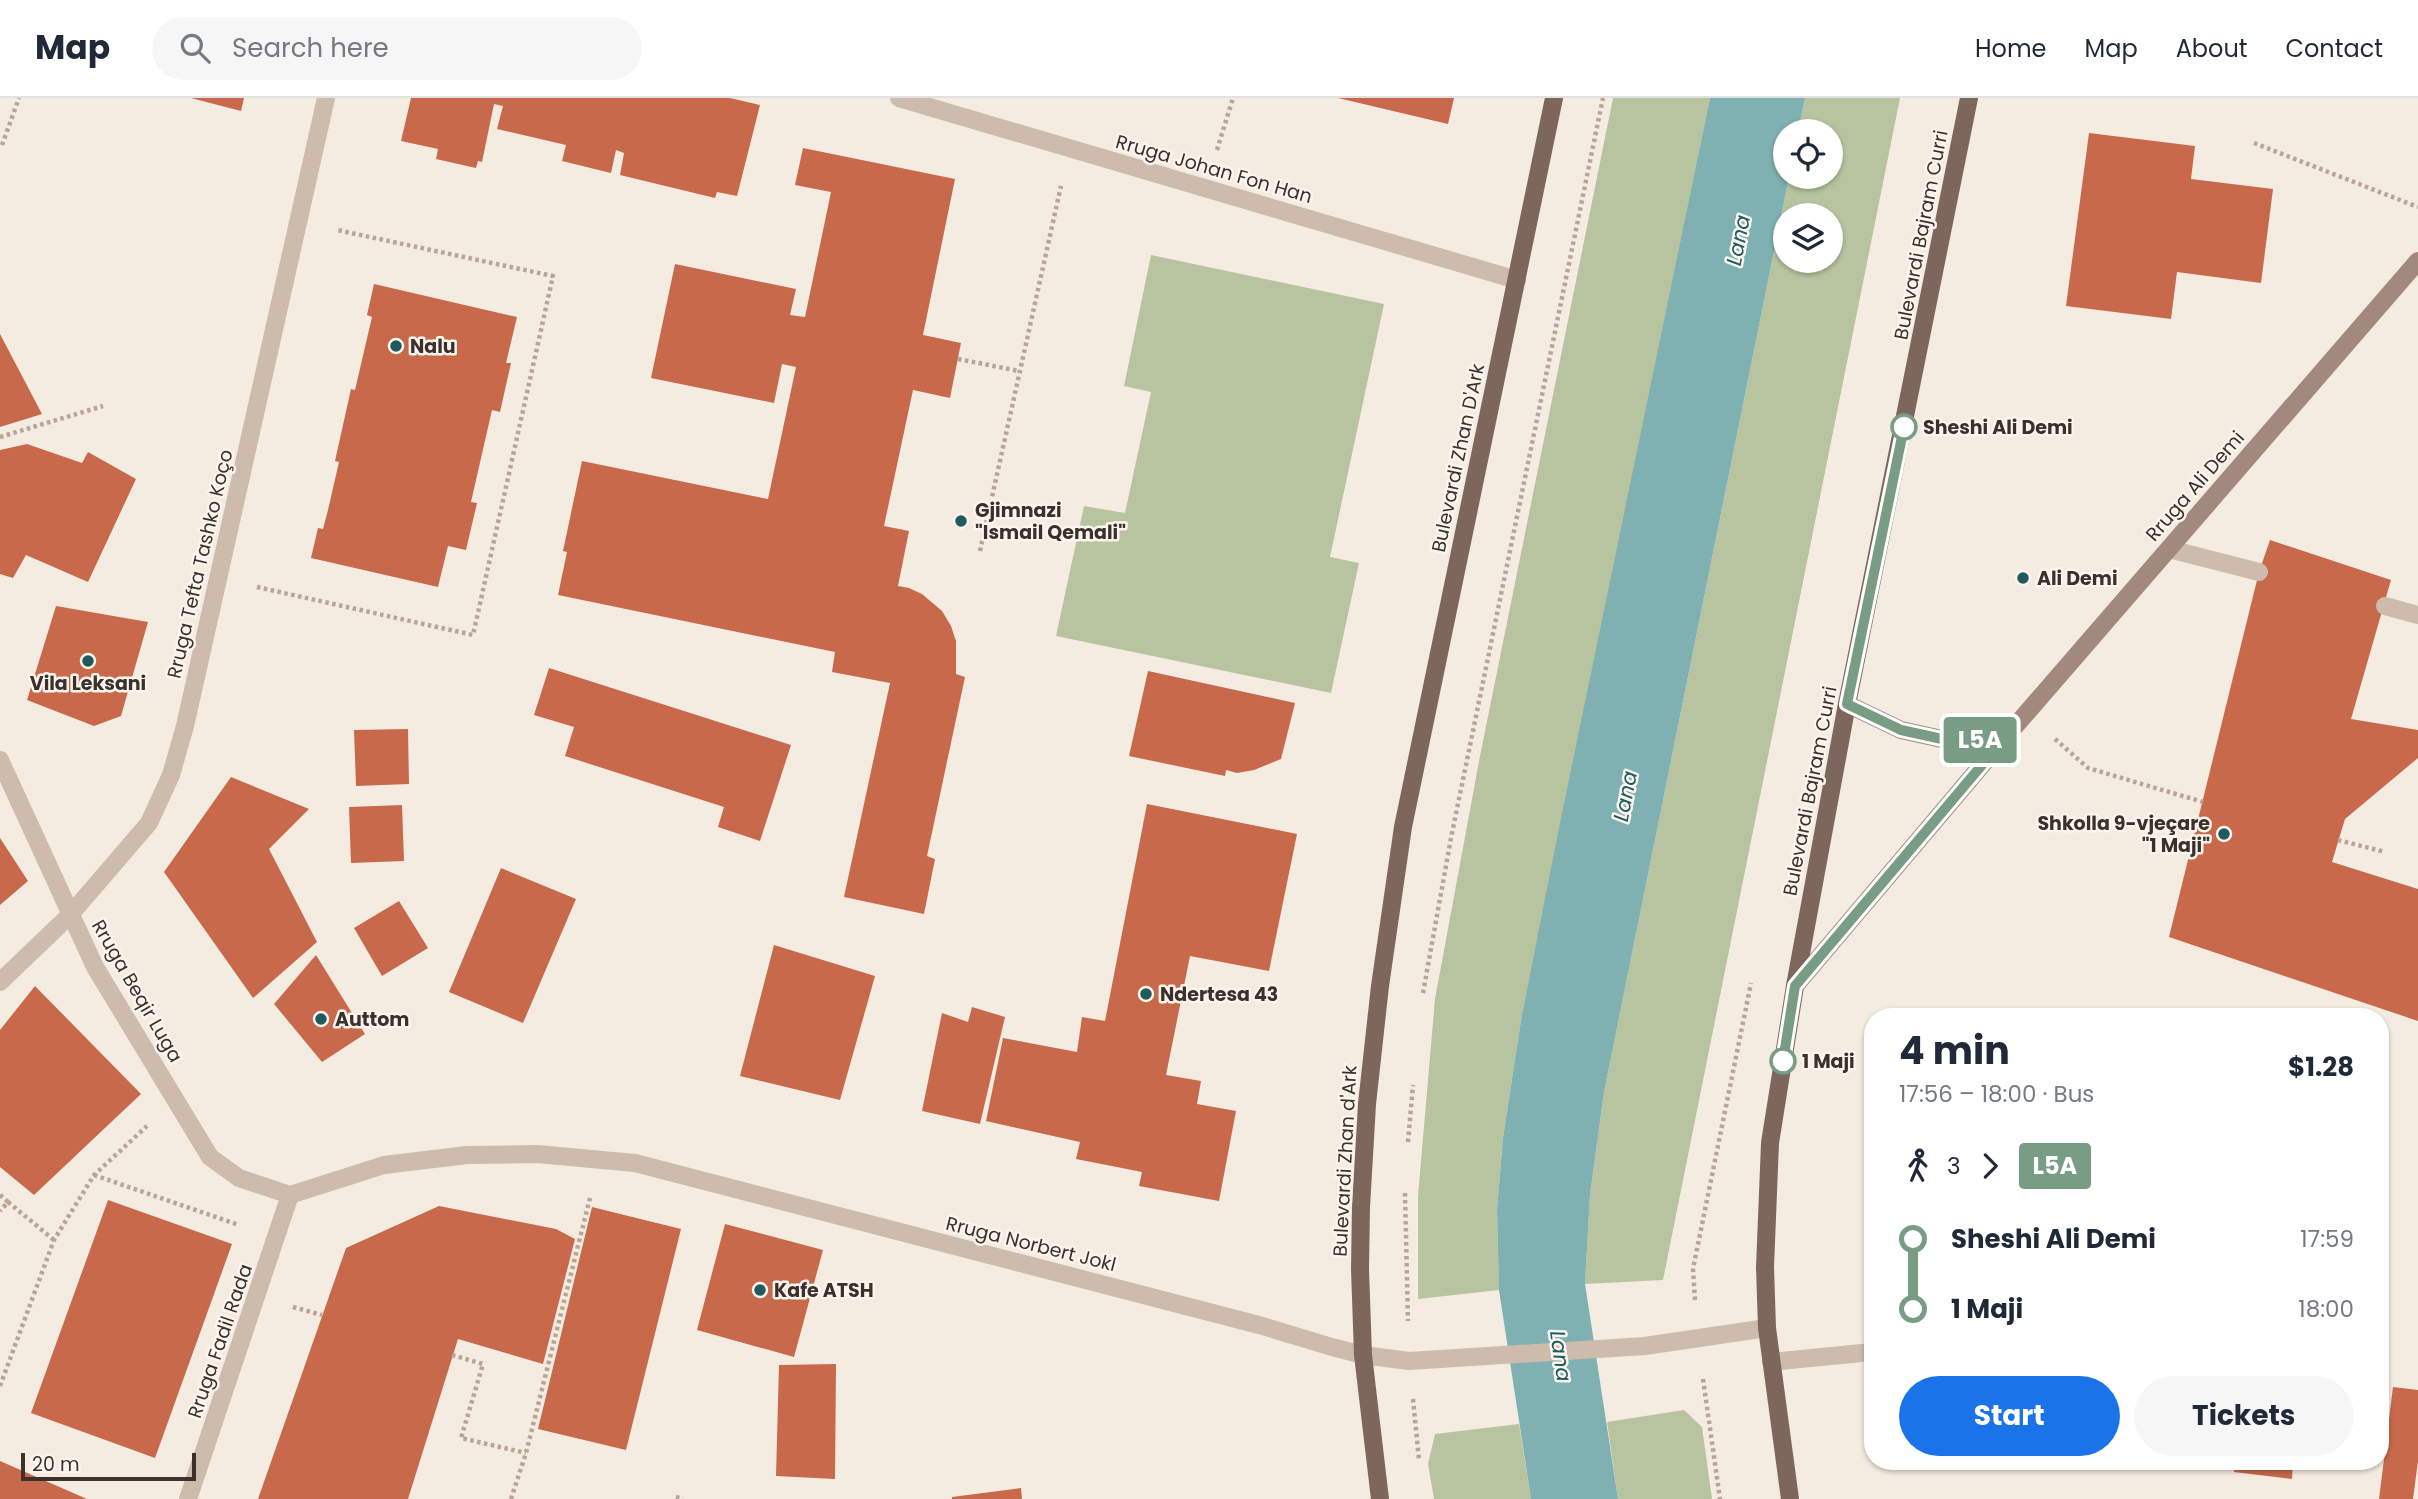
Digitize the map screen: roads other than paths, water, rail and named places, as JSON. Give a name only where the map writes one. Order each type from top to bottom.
[{"type":"main road","name":"Bulevardi Zhan D'Ark","points":[[1403,827],[1554,98]]},
{"type":"main road","name":"Bulevardi Bajram Curri","points":[[1790,1499],[1767,1328],[1765,1267],[1770,1143],[1795,986],[1847,704],[1969,98]]},
{"type":"main road","name":"Rruga Ali Demi","points":[[1795,986],[2004,739],[2418,261]]},
{"type":"main road","points":[[1847,704],[1901,730],[1951,741],[2004,739]]},
{"type":"main road","name":"Bulevardi Zhan d'Ark","points":[[1380,1499],[1363,1355],[1361,1208],[1367,1104],[1380,986],[1403,827]]},
{"type":"street","name":"Rruga Tefta Tashko Koço","points":[[0,982],[71,915],[149,823],[171,775],[188,713],[326,98]]},
{"type":"street","name":"Rruga Johan Fon Han","points":[[899,98],[1517,280]]},
{"type":"street","points":[[2169,548],[2259,572]]},
{"type":"street","points":[[2385,606],[2418,615]]},
{"type":"street","name":"Rruga Beqir Luga","points":[[0,760],[95,967],[210,1157],[239,1178],[290,1195]]},
{"type":"street","name":"Rruga Norbert Jokl","points":[[290,1195],[384,1165],[467,1155],[537,1154],[635,1163],[1259,1325],[1363,1355],[1409,1361],[1645,1346],[1767,1328]]},
{"type":"street","name":"Rruga Fadil Rada","points":[[188,1499],[290,1195]]},
{"type":"street","points":[[1771,1362],[1864,1353]]},
{"type":"water","name":"Lana","points":[[1710,98],[1805,98],[1801,119],[1773,119],[1773,189],[1787,189],[1784,203],[1773,203],[1773,256],[1604,1092],[1590,1195],[1585,1284],[1618,1499],[1531,1499],[1499,1290],[1497,1209],[1503,1138],[1521,1020]]},
{"type":"place","name":"Nalu","points":[[396,346]]},
{"type":"place","name":"Sheshi Ali Demi","points":[[1904,427]]},
{"type":"place","name":"Gjimnazi \"Ismail Qemali\"","points":[[961,521]]},
{"type":"place","name":"Ali Demi","points":[[2023,578]]},
{"type":"place","name":"Vila Leksani","points":[[88,661]]},
{"type":"place","name":"Shkolla 9-vjeçare \"1 Maji\"","points":[[2224,834]]},
{"type":"place","name":"Ndertesa 43","points":[[1146,994]]},
{"type":"place","name":"Auttom","points":[[321,1019]]},
{"type":"place","name":"1 Maji","points":[[1783,1061]]},
{"type":"place","name":"Kafe ATSH","points":[[760,1290]]}]
